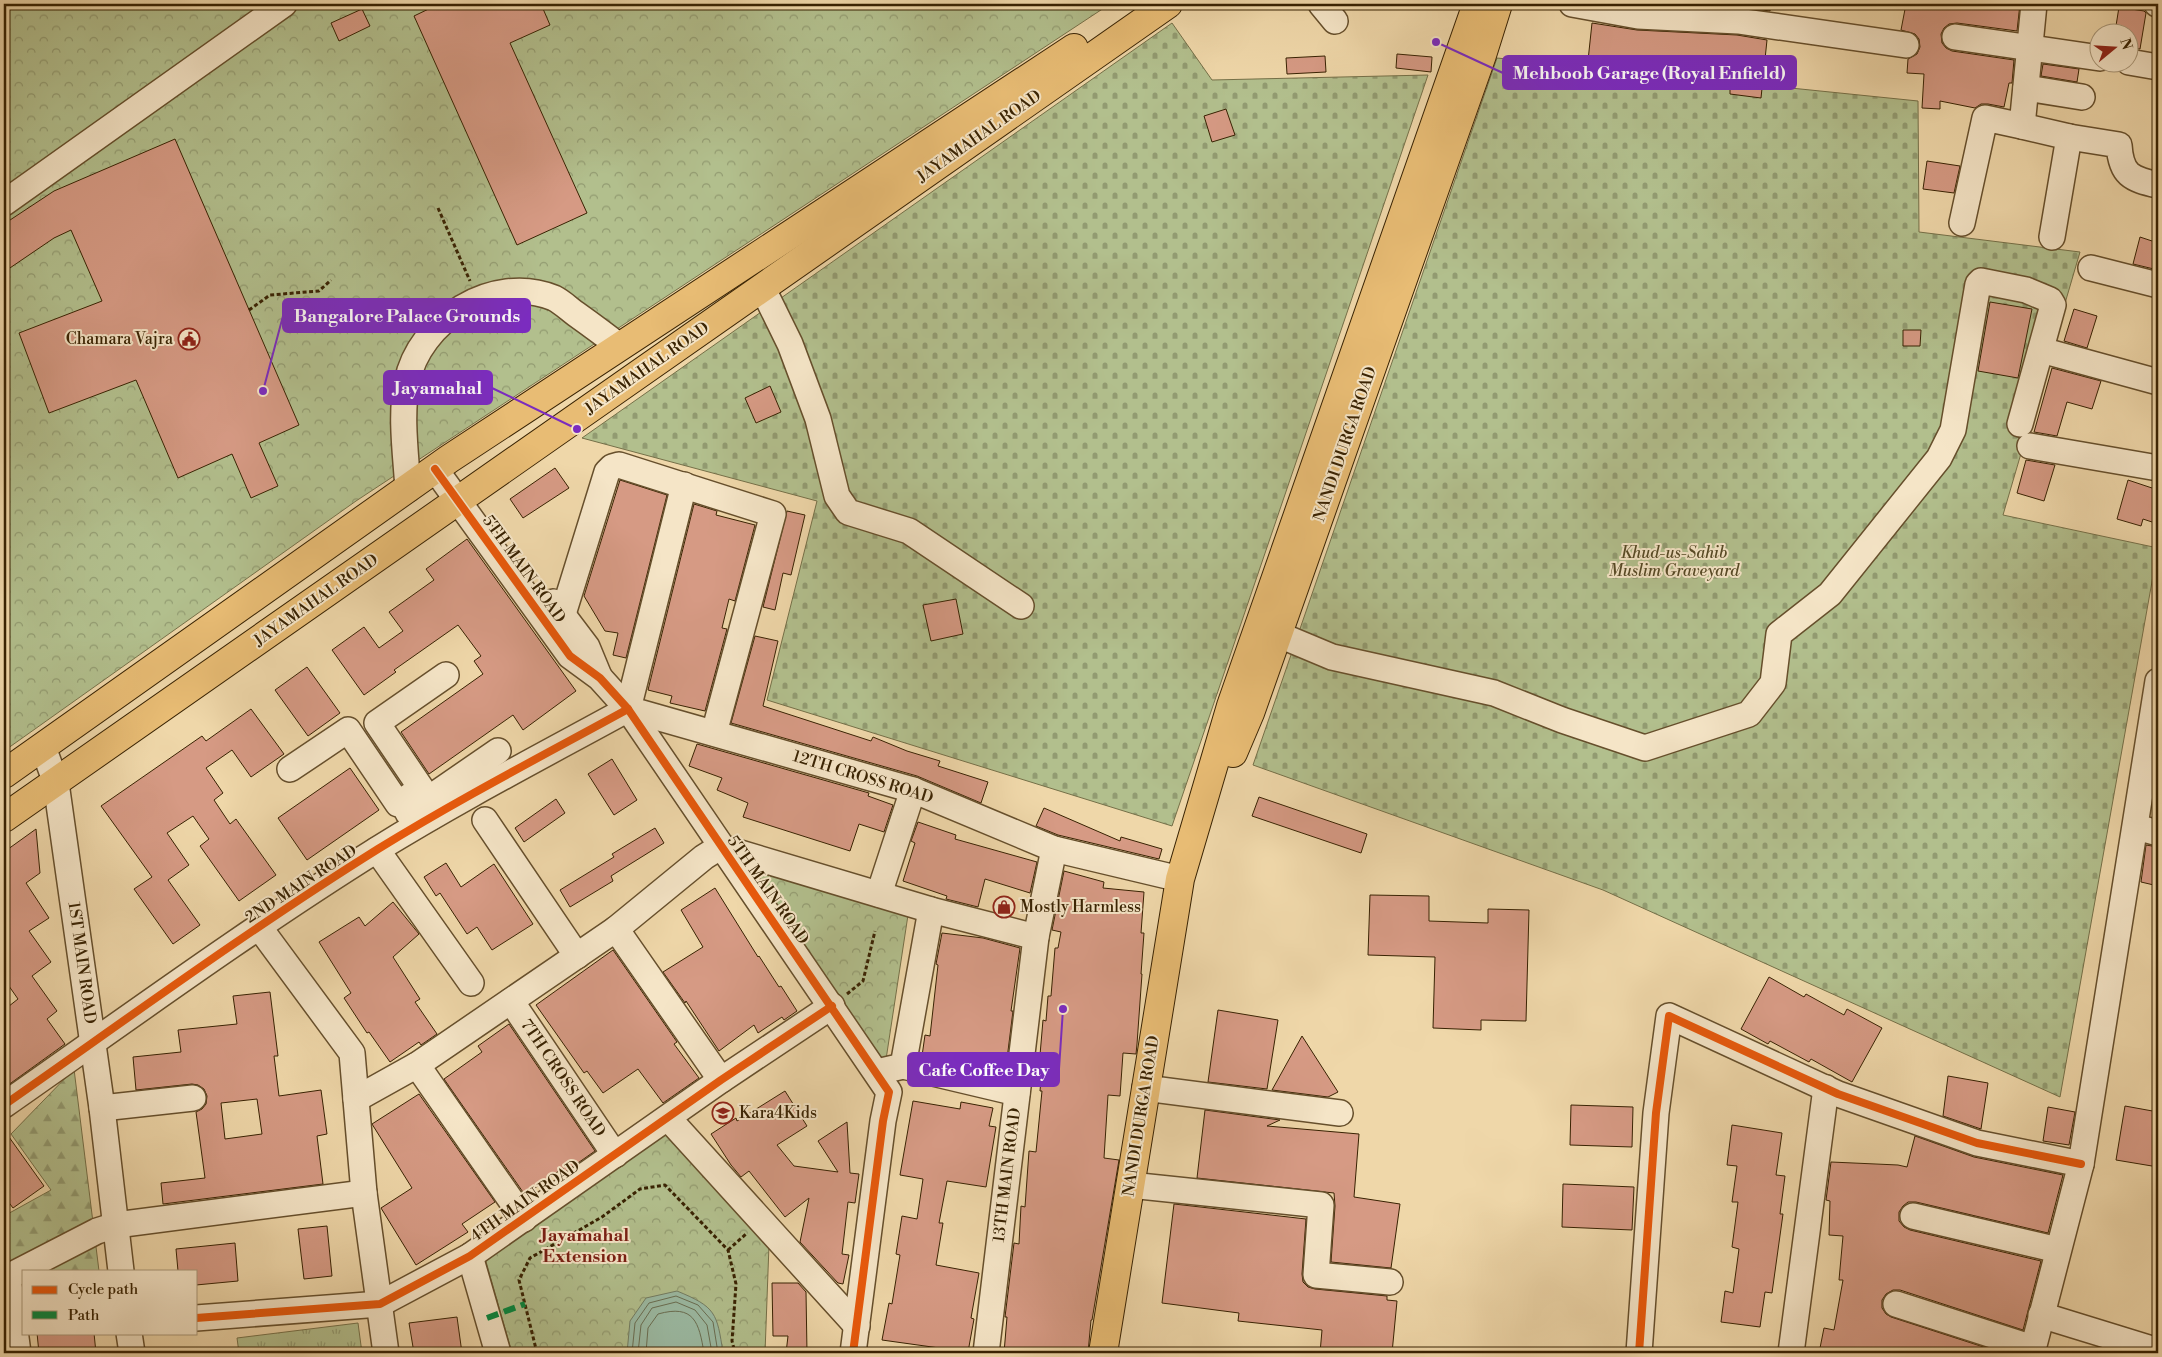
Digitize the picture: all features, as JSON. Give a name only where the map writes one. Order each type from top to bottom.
[{"type":"main road","name":"JAYAMAHAL ROAD","points":[[4,774],[442,464],[1141,4]]},
{"type":"main road","name":"JAYAMAHAL ROAD","points":[[4,818],[1168,4]]},
{"type":"main road","name":"NANDI DURGA ROAD","points":[[1103,1353],[1180,879],[1231,706],[1477,4]]},
{"type":"main road","name":"NANDI DURGA ROAD","points":[[1180,879],[1250,713],[1482,55],[1498,4]]},
{"type":"street","points":[[4,203],[284,4]]},
{"type":"street","points":[[1572,4],[1638,16],[1743,13],[1906,45]]},
{"type":"street","points":[[2022,126],[2034,4]]},
{"type":"street","points":[[1955,37],[2090,56]]},
{"type":"street","points":[[2140,64],[2158,67]]},
{"type":"street","points":[[2026,88],[2082,97]]},
{"type":"street","points":[[1962,223],[1985,118],[2069,138],[2118,145],[2119,154],[2128,174],[2136,180],[2158,185]]},
{"type":"street","points":[[2052,237],[2069,138]]},
{"type":"street","points":[[2091,268],[2158,285]]},
{"type":"street","points":[[1277,634],[1332,657],[1494,694],[1562,720],[1645,748],[1749,714],[1773,683],[1779,634],[1830,594],[1939,458],[1953,430],[1978,283],[1986,281],[2026,290],[2052,301],[2053,305],[2041,350],[2025,435],[2158,468]]},
{"type":"street","points":[[762,287],[790,344],[818,420],[836,496],[848,512],[909,531],[1021,606]]},
{"type":"street","points":[[408,489],[404,398],[412,364],[430,335],[455,312],[478,300],[504,293],[538,294],[555,299],[619,346]]},
{"type":"street","points":[[2041,350],[2158,382]]},
{"type":"street","points":[[442,464],[465,496]]},
{"type":"street","points":[[563,614],[607,472],[612,468],[620,465],[773,514],[714,733]]},
{"type":"street","points":[[628,709],[684,485]]},
{"type":"street","name":"5TH MAIN ROAD","points":[[465,496],[563,614],[587,648],[600,678]]},
{"type":"street","name":"5TH MAIN ROAD","points":[[465,496],[570,656],[600,678],[628,709],[720,847],[832,1006],[889,1092],[854,1353]]},
{"type":"street","points":[[422,805],[422,788],[377,723],[446,675]]},
{"type":"street","points":[[1896,1304],[2032,1351],[2081,1164],[2147,830],[2158,681]]},
{"type":"street","name":"12TH CROSS ROAD","points":[[628,709],[913,790],[1054,850],[1180,879]]},
{"type":"street","name":"2ND MAIN ROAD","points":[[4,1105],[259,927],[377,850],[422,805],[628,709]]},
{"type":"street","points":[[290,769],[348,730],[398,804],[422,805]]},
{"type":"street","name":"1ST MAIN ROAD","points":[[43,747],[56,783],[102,1108],[122,1270]]},
{"type":"street","points":[[335,862],[422,805],[498,751]]},
{"type":"street","points":[[879,894],[913,790]]},
{"type":"street","points":[[485,820],[577,956]]},
{"type":"street","points":[[356,1099],[418,1065],[616,929],[704,857],[720,847],[931,910],[1036,937]]},
{"type":"street","points":[[377,850],[471,983]]},
{"type":"street","name":"13TH MAIN ROAD","points":[[986,1353],[1036,937],[1054,850]]},
{"type":"street","points":[[903,1066],[931,910]]},
{"type":"street","points":[[259,927],[352,1053],[364,1193],[386,1353]]},
{"type":"street","points":[[616,929],[721,1080]]},
{"type":"street","name":"7TH CROSS ROAD","points":[[510,1001],[616,1155]]},
{"type":"street","name":"4TH MAIN ROAD","points":[[198,1318],[380,1304],[470,1256],[721,1080],[832,1006]]},
{"type":"street","points":[[1640,1353],[1656,1114],[1670,1016],[1826,1088],[1977,1143],[2081,1164]]},
{"type":"street","points":[[418,1065],[524,1219]]},
{"type":"street","points":[[877,1072],[903,1066],[1017,1093]]},
{"type":"street","points":[[1145,1088],[1340,1113]]},
{"type":"street","points":[[1791,1353],[1826,1088]]},
{"type":"street","points":[[102,1108],[193,1098]]},
{"type":"street","points":[[668,1118],[857,1326]]},
{"type":"street","points":[[1130,1185],[1321,1205],[1316,1275],[1390,1282]]},
{"type":"street","points":[[18,1353],[6,1278],[97,1231],[116,1225],[364,1193]]},
{"type":"street","points":[[1912,1216],[2058,1250]]},
{"type":"street","points":[[470,1256],[498,1353]]},
{"type":"street","points":[[2041,1315],[2158,1351]]},
{"type":"street","points":[[129,1334],[132,1353]]},
{"type":"path","points":[[438,208],[478,300]]},
{"type":"path","points":[[249,310],[270,295],[319,291],[331,280]]},
{"type":"path","points":[[832,1006],[863,981],[875,931]]},
{"type":"path","points":[[537,1353],[519,1280],[530,1258],[602,1217],[640,1189],[665,1185],[728,1250],[736,1284],[732,1341],[735,1353]]},
{"type":"green space","points":[[4,4],[1110,4],[356,501],[4,751]]},
{"type":"green space","points":[[1172,23],[1212,80],[1428,75],[1172,826],[767,700],[817,501],[582,438]]},
{"type":"green space","name":"Khud-us-Sahib Muslim Graveyard","points":[[1497,58],[1918,101],[1919,232],[2080,252],[2003,515],[2158,548],[2060,1097],[1603,890],[1253,765]]},
{"type":"green space","points":[[738,859],[908,915],[885,1066]]},
{"type":"green space","points":[[74,1069],[99,1270],[22,1270],[22,1298],[4,1309],[4,1216],[51,1190],[11,1134]]},
{"type":"green space","points":[[667,1132],[769,1245],[765,1353],[512,1353],[485,1258]]},
{"type":"green space","points":[[358,1323],[362,1353],[239,1353],[237,1338]]},
{"type":"water","points":[[677,1291],[700,1302],[712,1313],[719,1329],[723,1353],[627,1353],[630,1321],[646,1298]]},
{"type":"building","points":[[439,4],[541,4],[550,25],[510,43],[587,213],[517,245],[414,16]]},
{"type":"building","points":[[1681,4],[1771,4],[1770,11],[1739,7]]},
{"type":"building","points":[[1906,4],[2020,4],[2017,31],[1957,23],[1949,24],[1941,34],[1942,43],[1952,51],[2014,60],[2012,83],[2009,83],[2004,107],[1981,104],[1975,108],[1940,101],[1940,109],[1922,108],[1924,74],[1907,73],[1908,59],[1917,54],[1920,47],[1919,39],[1915,34],[1901,30]]},
{"type":"building","points":[[2119,7],[2144,11],[2146,13],[2140,49],[2140,22],[2117,22]]},
{"type":"building","points":[[362,9],[370,26],[339,41],[331,23]]},
{"type":"building","points":[[1592,23],[1637,30],[1737,35],[1767,40],[1761,98],[1730,94],[1730,88],[1707,85],[1708,71],[1655,66],[1653,77],[1587,70]]},
{"type":"building","points":[[1397,54],[1432,57],[1431,72],[1396,68]]},
{"type":"building","points":[[1325,56],[1326,72],[1287,74],[1286,58]]},
{"type":"building","points":[[2043,64],[2079,69],[2077,82],[2041,76]]},
{"type":"building","points":[[1226,109],[1235,135],[1212,142],[1204,116]]},
{"type":"building","points":[[175,139],[299,425],[259,443],[278,486],[251,498],[232,454],[178,478],[136,380],[49,413],[19,333],[102,301],[71,230],[54,238],[4,272],[4,224],[54,191]]},
{"type":"building","points":[[1927,161],[1960,166],[1954,193],[1923,189]]},
{"type":"building","points":[[2140,237],[2158,243],[2158,270],[2133,264]]},
{"type":"building","points":[[1990,302],[2032,309],[2018,378],[1978,371]]},
{"type":"building","points":[[2074,309],[2097,316],[2087,348],[2064,341]]},
{"type":"building","points":[[1903,330],[1921,330],[1920,346],[1903,346]]},
{"type":"building","points":[[2052,368],[2101,381],[2092,409],[2067,402],[2057,436],[2034,432]]},
{"type":"building","points":[[770,386],[781,412],[756,423],[745,398]]},
{"type":"building","points":[[2026,460],[2055,465],[2044,501],[2017,493]]},
{"type":"building","points":[[555,468],[569,488],[523,518],[510,499]]},
{"type":"building","points":[[620,480],[667,495],[626,658],[613,655],[618,633],[605,631],[584,596]]},
{"type":"building","points":[[2128,480],[2158,490],[2158,524],[2143,519],[2141,526],[2117,519]]},
{"type":"building","points":[[694,504],[717,511],[716,515],[755,525],[735,601],[729,599],[722,628],[727,629],[705,711],[670,703],[672,696],[648,690]]},
{"type":"building","points":[[787,511],[805,515],[791,575],[783,573],[775,610],[763,607]]},
{"type":"building","points":[[467,539],[576,691],[523,730],[513,715],[429,774],[401,732],[483,674],[474,661],[481,656],[458,625],[394,670],[396,672],[364,695],[332,650],[364,627],[379,648],[403,631],[389,612],[434,580],[426,569]]},
{"type":"building","points":[[956,599],[963,634],[931,641],[923,605]]},
{"type":"building","points":[[755,636],[778,641],[763,706],[871,741],[873,737],[907,751],[940,761],[938,766],[988,782],[981,803],[917,776],[731,723]]},
{"type":"building","points":[[307,667],[340,713],[308,736],[275,690]]},
{"type":"building","points":[[251,709],[284,754],[251,777],[232,750],[206,768],[223,793],[214,800],[230,824],[236,819],[276,875],[239,901],[200,846],[209,839],[193,816],[167,833],[189,865],[168,880],[200,925],[173,944],[134,889],[152,877],[101,806],[202,736],[206,741]]},
{"type":"building","points":[[697,744],[869,793],[868,796],[893,805],[884,832],[859,824],[850,851],[743,817],[748,803],[717,790],[722,778],[689,766]]},
{"type":"building","points":[[612,759],[637,800],[614,815],[588,774]]},
{"type":"building","points":[[350,768],[379,810],[307,860],[278,818]]},
{"type":"building","points":[[1259,797],[1367,834],[1361,853],[1252,816]]},
{"type":"building","points":[[556,799],[565,813],[524,842],[515,828]]},
{"type":"building","points":[[1044,808],[1120,841],[1121,837],[1162,849],[1159,859],[1058,835],[1036,826]]},
{"type":"building","points":[[918,822],[956,835],[955,839],[1037,862],[1030,893],[985,879],[978,907],[946,899],[947,896],[903,881],[915,843],[911,841]]},
{"type":"building","points":[[655,828],[664,843],[611,876],[613,881],[570,907],[560,890],[614,857],[612,854]]},
{"type":"building","points":[[36,829],[40,873],[26,883],[49,918],[29,931],[51,962],[32,976],[57,1011],[47,1019],[65,1044],[4,1088],[4,1010],[18,999],[4,979],[4,852]]},
{"type":"building","points":[[2146,845],[2158,847],[2158,886],[2141,882]]},
{"type":"building","points":[[446,863],[461,887],[494,864],[533,924],[492,950],[477,927],[467,934],[440,893],[436,896],[424,877]]},
{"type":"building","points":[[1064,871],[1104,882],[1103,888],[1144,892],[1141,933],[1144,933],[1142,974],[1136,1054],[1123,1053],[1120,1096],[1108,1095],[1104,1158],[1119,1160],[1091,1320],[1088,1353],[1004,1353],[1007,1317],[1005,1317],[1014,1243],[1019,1244],[1021,1206],[1025,1207],[1029,1151],[1036,1152],[1042,1091],[1040,1091],[1043,1055],[1040,1055],[1043,1020],[1046,1021],[1048,996],[1051,996],[1055,948],[1058,948],[1061,932],[1052,930]]},
{"type":"building","points":[[715,888],[758,957],[779,987],[781,986],[797,1011],[784,1020],[782,1017],[758,1033],[754,1025],[719,1051],[686,1001],[685,1003],[663,972],[703,947],[681,910]]},
{"type":"building","points":[[1370,895],[1429,896],[1429,921],[1488,923],[1488,909],[1529,910],[1526,1021],[1481,1020],[1481,1030],[1433,1028],[1435,957],[1368,955]]},
{"type":"building","points":[[393,902],[419,934],[393,957],[420,999],[415,1002],[437,1034],[421,1045],[419,1042],[390,1062],[369,1032],[367,1033],[344,998],[351,993],[319,942],[359,917],[365,926]]},
{"type":"building","points":[[942,933],[983,938],[1020,948],[1011,1011],[1013,1011],[1006,1067],[922,1056],[925,1035],[930,1036],[938,965],[936,964]]},
{"type":"building","points":[[613,950],[677,1042],[674,1044],[699,1078],[663,1103],[638,1069],[603,1093],[587,1071],[584,1073],[536,1005]]},
{"type":"building","points":[[1769,977],[1804,997],[1806,994],[1844,1015],[1847,1009],[1882,1028],[1852,1082],[1811,1059],[1809,1062],[1770,1041],[1768,1044],[1741,1029]]},
{"type":"building","points":[[270,992],[278,1056],[274,1056],[279,1096],[321,1090],[327,1134],[317,1136],[323,1184],[163,1204],[161,1183],[205,1178],[196,1112],[206,1104],[207,1096],[204,1089],[192,1084],[136,1090],[133,1057],[181,1052],[178,1030],[237,1024],[233,996]],"holes":[[[257,1099],[262,1134],[225,1139],[221,1103]]]},
{"type":"building","points":[[1218,1010],[1278,1020],[1267,1089],[1208,1082]]},
{"type":"building","points":[[509,1024],[595,1151],[565,1172],[563,1168],[525,1195],[444,1079],[482,1052],[478,1046]]},
{"type":"building","points":[[1302,1036],[1338,1092],[1328,1097],[1272,1090]]},
{"type":"building","points":[[1948,1076],[1988,1083],[1981,1129],[1943,1116]]},
{"type":"building","points":[[785,1091],[807,1126],[777,1145],[794,1166],[838,1172],[818,1141],[847,1122],[850,1173],[859,1174],[855,1203],[848,1202],[842,1254],[849,1255],[843,1284],[838,1283],[800,1242],[809,1198],[785,1217],[749,1171],[741,1177],[711,1134],[736,1118],[737,1121]]},
{"type":"building","points":[[419,1094],[495,1202],[462,1224],[468,1232],[416,1265],[381,1208],[412,1188],[372,1124]]},
{"type":"building","points":[[913,1101],[960,1109],[961,1102],[993,1108],[989,1126],[996,1127],[986,1187],[947,1181],[939,1223],[943,1223],[936,1265],[979,1273],[971,1318],[974,1319],[968,1352],[882,1340],[889,1303],[892,1304],[900,1255],[896,1254],[902,1216],[917,1219],[923,1179],[900,1175]]},
{"type":"building","points":[[1571,1105],[1633,1107],[1632,1147],[1570,1145]]},
{"type":"building","points":[[2125,1106],[2158,1112],[2158,1167],[2116,1160]]},
{"type":"building","points":[[2048,1107],[2075,1112],[2069,1145],[2043,1141]]},
{"type":"building","points":[[1205,1110],[1280,1120],[1267,1126],[1359,1134],[1354,1197],[1400,1204],[1391,1268],[1331,1262],[1335,1206],[1334,1193],[1197,1178]]},
{"type":"building","points":[[1732,1125],[1782,1133],[1776,1175],[1785,1176],[1780,1214],[1783,1214],[1772,1293],[1765,1292],[1760,1327],[1721,1322],[1725,1291],[1733,1293],[1739,1249],[1732,1247],[1738,1202],[1732,1202],[1737,1166],[1727,1165]]},
{"type":"building","points":[[4,1130],[44,1186],[13,1208],[4,1196]]},
{"type":"building","points":[[1915,1136],[1974,1157],[2063,1175],[2048,1233],[1916,1202],[1908,1202],[1899,1212],[1899,1221],[1910,1230],[2041,1261],[2023,1330],[1900,1290],[1893,1290],[1886,1294],[1882,1300],[1882,1308],[1891,1317],[2002,1353],[1819,1353],[1824,1328],[1834,1330],[1843,1280],[1839,1280],[1843,1236],[1829,1235],[1830,1201],[1826,1200],[1831,1162],[1907,1167]]},
{"type":"building","points":[[1563,1184],[1634,1187],[1632,1230],[1562,1227]]},
{"type":"building","points":[[1174,1204],[1306,1219],[1303,1282],[1308,1287],[1315,1289],[1387,1296],[1387,1300],[1397,1301],[1392,1353],[1320,1353],[1322,1330],[1238,1321],[1239,1313],[1162,1303]]},
{"type":"building","points":[[327,1226],[332,1276],[304,1279],[298,1229]]},
{"type":"building","points":[[235,1243],[238,1281],[198,1285],[198,1270],[178,1270],[176,1249]]},
{"type":"building","points":[[772,1283],[798,1283],[806,1292],[807,1353],[786,1353],[788,1336],[773,1336]]},
{"type":"building","points":[[457,1317],[462,1353],[414,1353],[409,1323]]},
{"type":"building","points":[[37,1334],[94,1334],[96,1353],[39,1353]]},
{"type":"marked path","points":[[487,1318],[525,1304]]},
{"type":"cycle path","points":[[435,469],[570,656],[600,678],[628,709],[889,1092],[883,1121],[853,1353]]},
{"type":"cycle path","points":[[4,1105],[236,942],[330,879],[471,795],[628,709]]},
{"type":"cycle path","points":[[198,1318],[380,1304],[470,1256],[721,1080],[832,1006]]},
{"type":"cycle path","points":[[1639,1353],[1656,1113],[1669,1016],[1838,1094],[1977,1143],[2081,1164]]},
{"type":"place","name":"Mehboob Garage (Royal Enfield)","points":[[1436,42]]},
{"type":"place","name":"Chamara Vajra","points":[[189,339]]},
{"type":"place","name":"Bangalore Palace Grounds","points":[[263,391]]},
{"type":"place","name":"Jayamahal","points":[[577,429]]},
{"type":"place","name":"Mostly Harmless","points":[[1004,907]]},
{"type":"place","name":"Cafe Coffee Day","points":[[1063,1009]]},
{"type":"place","name":"Kara4Kids","points":[[723,1113]]},
{"type":"district","name":"Jayamahal Extension","points":[[585,1245]]}]
